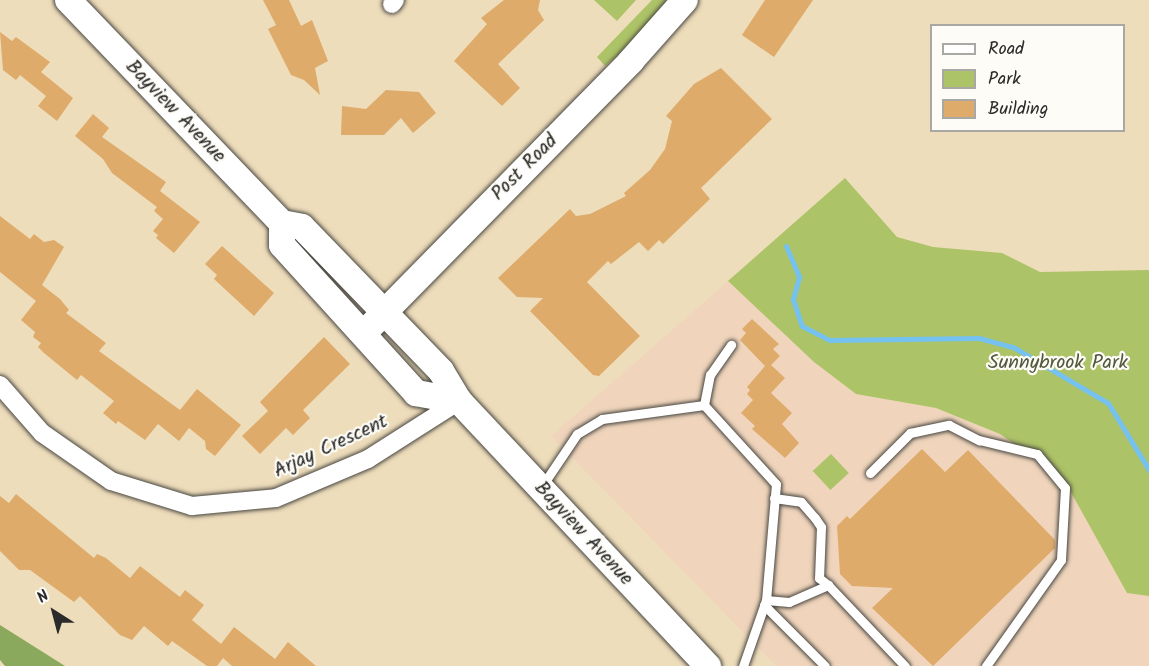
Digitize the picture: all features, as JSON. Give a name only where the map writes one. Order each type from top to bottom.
[{"type":"main road","name":"Bayview Avenue","points":[[68,0],[282,223],[302,227],[441,371],[459,401],[708,666]]},
{"type":"main road","name":"Post Road","points":[[363,334],[631,61],[685,0]]},
{"type":"main road","points":[[282,223],[282,245],[417,393],[459,401]]},
{"type":"street","name":"Arjay Crescent","points":[[0,385],[42,433],[111,481],[192,506],[276,498],[368,459],[459,401]]},
{"type":"lane","points":[[704,405],[710,375],[731,345]]},
{"type":"lane","points":[[541,489],[578,434],[602,419],[704,405]]},
{"type":"lane","points":[[704,405],[776,484],[765,603],[743,666]]},
{"type":"lane","points":[[870,473],[910,433],[949,425],[979,440],[1037,454],[1065,488],[1061,560],[986,666]]},
{"type":"lane","points":[[774,498],[801,502],[815,518],[820,527],[819,578],[905,666]]},
{"type":"lane","points":[[765,603],[789,602],[828,585]]},
{"type":"lane","points":[[765,603],[825,666]]},
{"type":"shaded area","points":[[728,281],[814,362],[856,394],[936,408],[1000,434],[1063,478],[1127,593],[1149,596],[1149,666],[776,666],[551,436]]},
{"type":"green space","points":[[594,0],[636,0],[617,21]]},
{"type":"green space","points":[[652,0],[673,0],[645,33],[605,66],[597,57]]},
{"type":"green space","name":"Sunnybrook Park","points":[[845,178],[897,237],[933,247],[1002,253],[1040,272],[1149,270],[1149,596],[1127,593],[1063,478],[1000,434],[936,408],[856,394],[814,362],[728,281]]},
{"type":"green space","points":[[831,454],[849,473],[830,490],[813,471]]},
{"type":"green space","points":[[0,625],[65,666],[5,666],[0,660]]},
{"type":"building","points":[[263,0],[289,0],[301,26],[312,20],[328,61],[315,68],[320,95],[304,80],[291,75],[268,29],[276,25]]},
{"type":"building","points":[[504,0],[540,0],[538,10],[544,20],[498,64],[520,88],[502,106],[454,61],[487,24],[481,18]]},
{"type":"building","points":[[765,0],[813,0],[774,57],[742,35]]},
{"type":"building","points":[[0,32],[12,41],[16,37],[50,62],[41,72],[73,98],[57,121],[38,106],[46,96],[20,75],[16,80],[3,70]]},
{"type":"building","points":[[721,68],[772,119],[701,188],[710,199],[663,244],[659,240],[648,251],[639,242],[611,264],[608,261],[587,282],[640,336],[599,376],[593,375],[530,311],[543,298],[517,297],[498,278],[570,209],[576,216],[590,214],[626,196],[624,193],[650,170],[665,149],[672,121],[666,116],[694,84]]},
{"type":"building","points":[[386,90],[419,92],[436,113],[413,133],[401,118],[384,135],[341,135],[342,106],[366,109]]},
{"type":"building","points":[[93,114],[109,128],[102,137],[166,182],[160,191],[200,222],[174,253],[156,238],[158,235],[153,231],[163,219],[154,211],[157,207],[112,173],[103,159],[75,136]]},
{"type":"building","points":[[0,216],[30,239],[34,234],[44,242],[54,240],[64,247],[42,285],[60,299],[69,310],[66,313],[106,343],[99,351],[180,410],[197,389],[241,425],[215,456],[206,449],[205,441],[189,428],[179,441],[158,424],[145,440],[118,421],[116,424],[103,413],[114,401],[81,375],[77,380],[38,347],[41,343],[33,337],[35,332],[21,320],[36,301],[0,272]]},
{"type":"building","points":[[222,246],[274,293],[254,316],[214,279],[217,275],[205,264]]},
{"type":"building","points":[[752,319],[779,344],[773,349],[780,356],[771,365],[785,378],[771,393],[792,413],[782,424],[799,443],[785,458],[752,429],[755,426],[741,413],[753,400],[747,394],[750,390],[747,387],[765,366],[740,340],[746,333],[742,329]]},
{"type":"building","points":[[324,337],[350,364],[303,410],[310,418],[293,435],[286,428],[260,454],[242,436],[268,411],[260,402]]},
{"type":"building","points":[[922,449],[945,472],[968,450],[1055,540],[1055,548],[933,666],[872,608],[893,588],[852,586],[840,574],[837,526],[847,516],[850,519]]},
{"type":"building","points":[[16,494],[94,558],[97,554],[106,558],[130,578],[140,566],[180,597],[185,590],[204,605],[192,620],[221,644],[234,627],[275,659],[288,642],[316,666],[232,666],[223,658],[217,666],[207,666],[172,641],[168,646],[144,626],[132,640],[120,635],[80,596],[74,602],[30,570],[19,570],[0,551],[0,496],[9,503]]},
{"type":"waterway","points":[[786,246],[799,277],[793,299],[802,326],[829,340],[979,338],[1013,347],[1108,403],[1149,470]]}]
